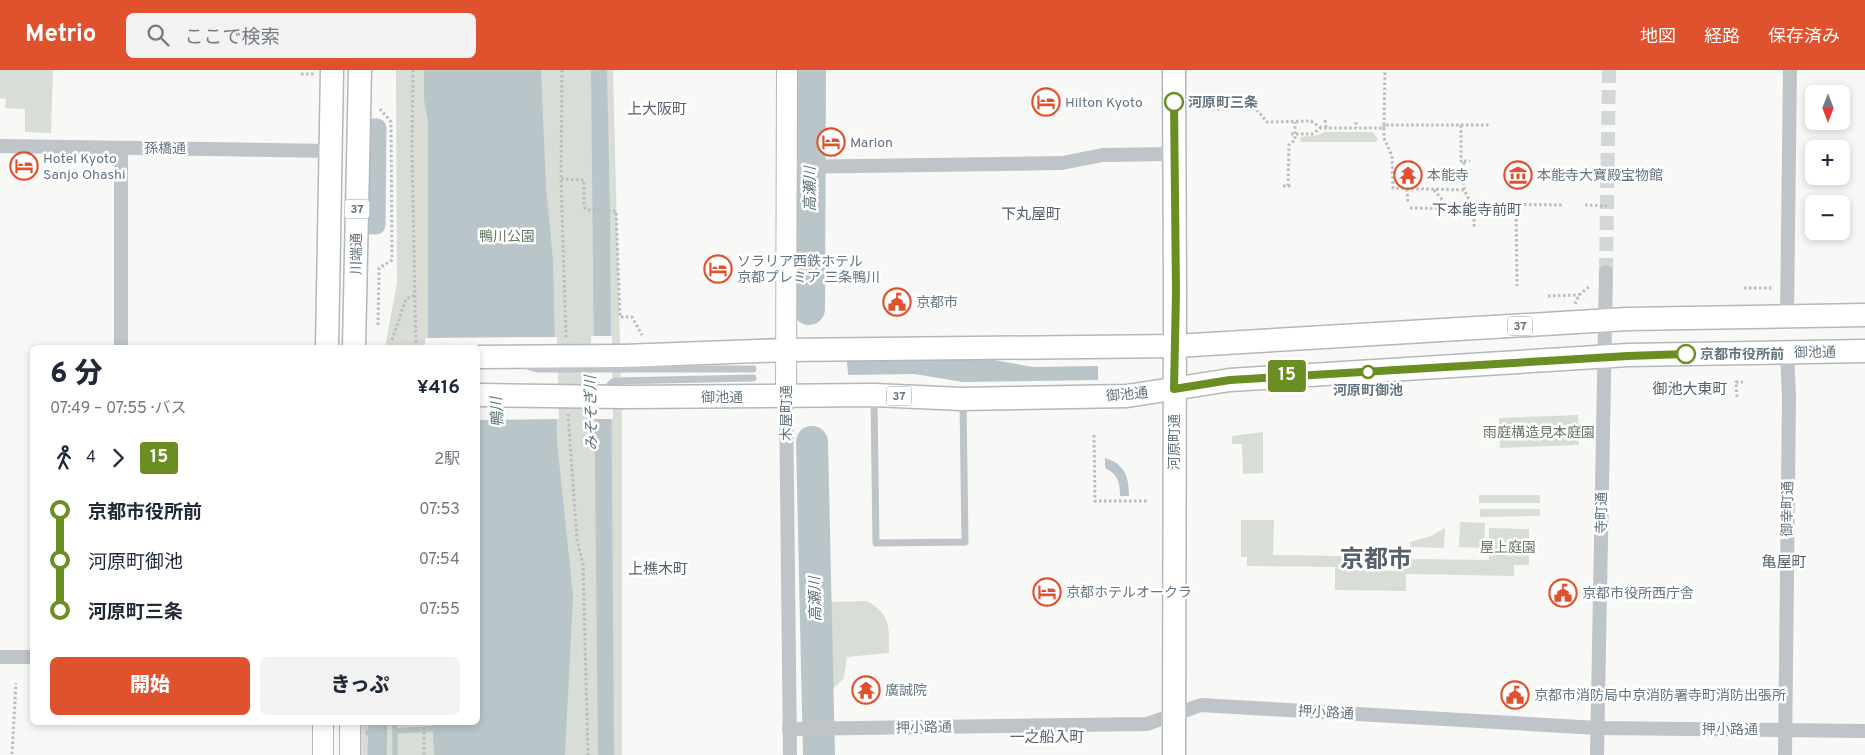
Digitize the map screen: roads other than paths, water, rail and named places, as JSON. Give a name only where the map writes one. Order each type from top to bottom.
[{"type":"main road","name":"川端通","points":[[354,345],[360,70]]},
{"type":"main road","name":"河原町通","points":[[1174,70],[1174,755]]},
{"type":"main road","name":"川端通","points":[[323,72],[331,151],[327,345]]},
{"type":"main road","name":"37","points":[[487,357],[624,362],[786,350],[1175,346],[1605,320],[1865,315]]},
{"type":"main road","name":"御池通","points":[[480,395],[618,392],[962,399],[1127,396],[1230,380],[1604,357],[1865,351]]},
{"type":"street","name":"木屋町通","points":[[787,70],[794,167],[786,350],[790,755]]},
{"type":"street","points":[[1787,316],[1790,70]]},
{"type":"street","name":"孫橋通","points":[[0,146],[331,151]]},
{"type":"street","points":[[121,148],[121,345]]},
{"type":"street","points":[[794,167],[1062,162],[1103,155],[1174,154]]},
{"type":"street","name":"寺町通","points":[[1597,755],[1606,272]]},
{"type":"street","name":"御幸町通","points":[[1785,755],[1787,352]]},
{"type":"street","points":[[0,657],[30,658]]},
{"type":"street","name":"押小路通","points":[[789,729],[1147,724],[1201,706],[1598,728],[1865,731]]},
{"type":"street","points":[[323,725],[323,755]]},
{"type":"street","points":[[350,725],[350,755]]},
{"type":"lane","points":[[624,362],[753,369]]},
{"type":"lane","points":[[618,392],[753,378]]},
{"type":"lane","points":[[874,396],[876,543],[965,542],[962,399]]},
{"type":"water","name":"鴨川","points":[[424,70],[541,70],[546,188],[553,260],[557,442],[573,595],[565,755],[437,755],[435,725],[480,725],[480,345],[428,345],[428,121],[424,100]]},
{"type":"water","points":[[591,70],[607,70],[614,755],[598,755]]},
{"type":"water","points":[[982,358],[1033,367],[1098,366],[1098,380],[963,382],[914,374],[848,375],[847,361]]},
{"type":"water","points":[[1105,458],[1117,464],[1124,472],[1127,477],[1129,496],[1120,496],[1117,479],[1113,473],[1105,468]]},
{"type":"waterway","name":"高瀬川","points":[[809,309],[810,70]]},
{"type":"waterway","points":[[368,128],[377,128],[376,225],[371,225],[368,128]]},
{"type":"waterway","name":"高瀬川","points":[[812,442],[819,755]]},
{"type":"waterway","points":[[377,755],[378,725]]},
{"type":"waterway","points":[[377,755],[378,725]]},
{"type":"waterway","points":[[382,725],[382,755]]},
{"type":"waterway","points":[[395,725],[395,755]]},
{"type":"waterway","points":[[435,725],[437,755]]},
{"type":"waterway","points":[[395,731],[443,728]]},
{"type":"waterway","points":[[368,733],[381,732]]},
{"type":"tunnel","points":[[1606,272],[1609,70]]},
{"type":"place","name":"Hilton Kyoto","points":[[1046,102]]},
{"type":"place","name":"河原町三条","points":[[1174,102]]},
{"type":"place","name":"Marion","points":[[831,142]]},
{"type":"place","name":"Hotel Kyoto Sanjo Ohashi","points":[[24,166]]},
{"type":"place","name":"本能寺","points":[[1408,175]]},
{"type":"place","name":"本能寺大寶殿宝物館","points":[[1518,175]]},
{"type":"place","name":"ソラリア西鉄ホテル 京都プレミア 三条鴨川","points":[[718,269]]},
{"type":"place","name":"京都市","points":[[897,302]]},
{"type":"place","name":"京都市役所前","points":[[1686,354]]},
{"type":"place","name":"河原町御池","points":[[1368,372]]},
{"type":"place","name":"京都ホテルオークラ","points":[[1047,592]]},
{"type":"place","name":"京都市役所西庁舎","points":[[1563,593]]},
{"type":"place","name":"廣誠院","points":[[866,690]]},
{"type":"place","name":"京都市消防局中京消防署寺町消防出張所","points":[[1515,695]]},
{"type":"district","name":"上大阪町","points":[[657,109]]},
{"type":"district","name":"下本能寺前町","points":[[1477,210]]},
{"type":"district","name":"下丸屋町","points":[[1031,214]]},
{"type":"district","name":"御池大東町","points":[[1690,389]]},
{"type":"district","name":"京都市","points":[[1376,559]]},
{"type":"district","name":"亀屋町","points":[[1784,562]]},
{"type":"district","name":"上樵木町","points":[[658,569]]},
{"type":"district","name":"一之船入町","points":[[1047,737]]},
{"type":"park label","name":"鴨川公園","points":[[507,236]]},
{"type":"park label","name":"雨庭構造見本庭園","points":[[1539,432]]},
{"type":"park label","name":"屋上庭園","points":[[1508,547]]},
{"type":"water label","name":"みそそぎ川","points":[[591,413]]}]
